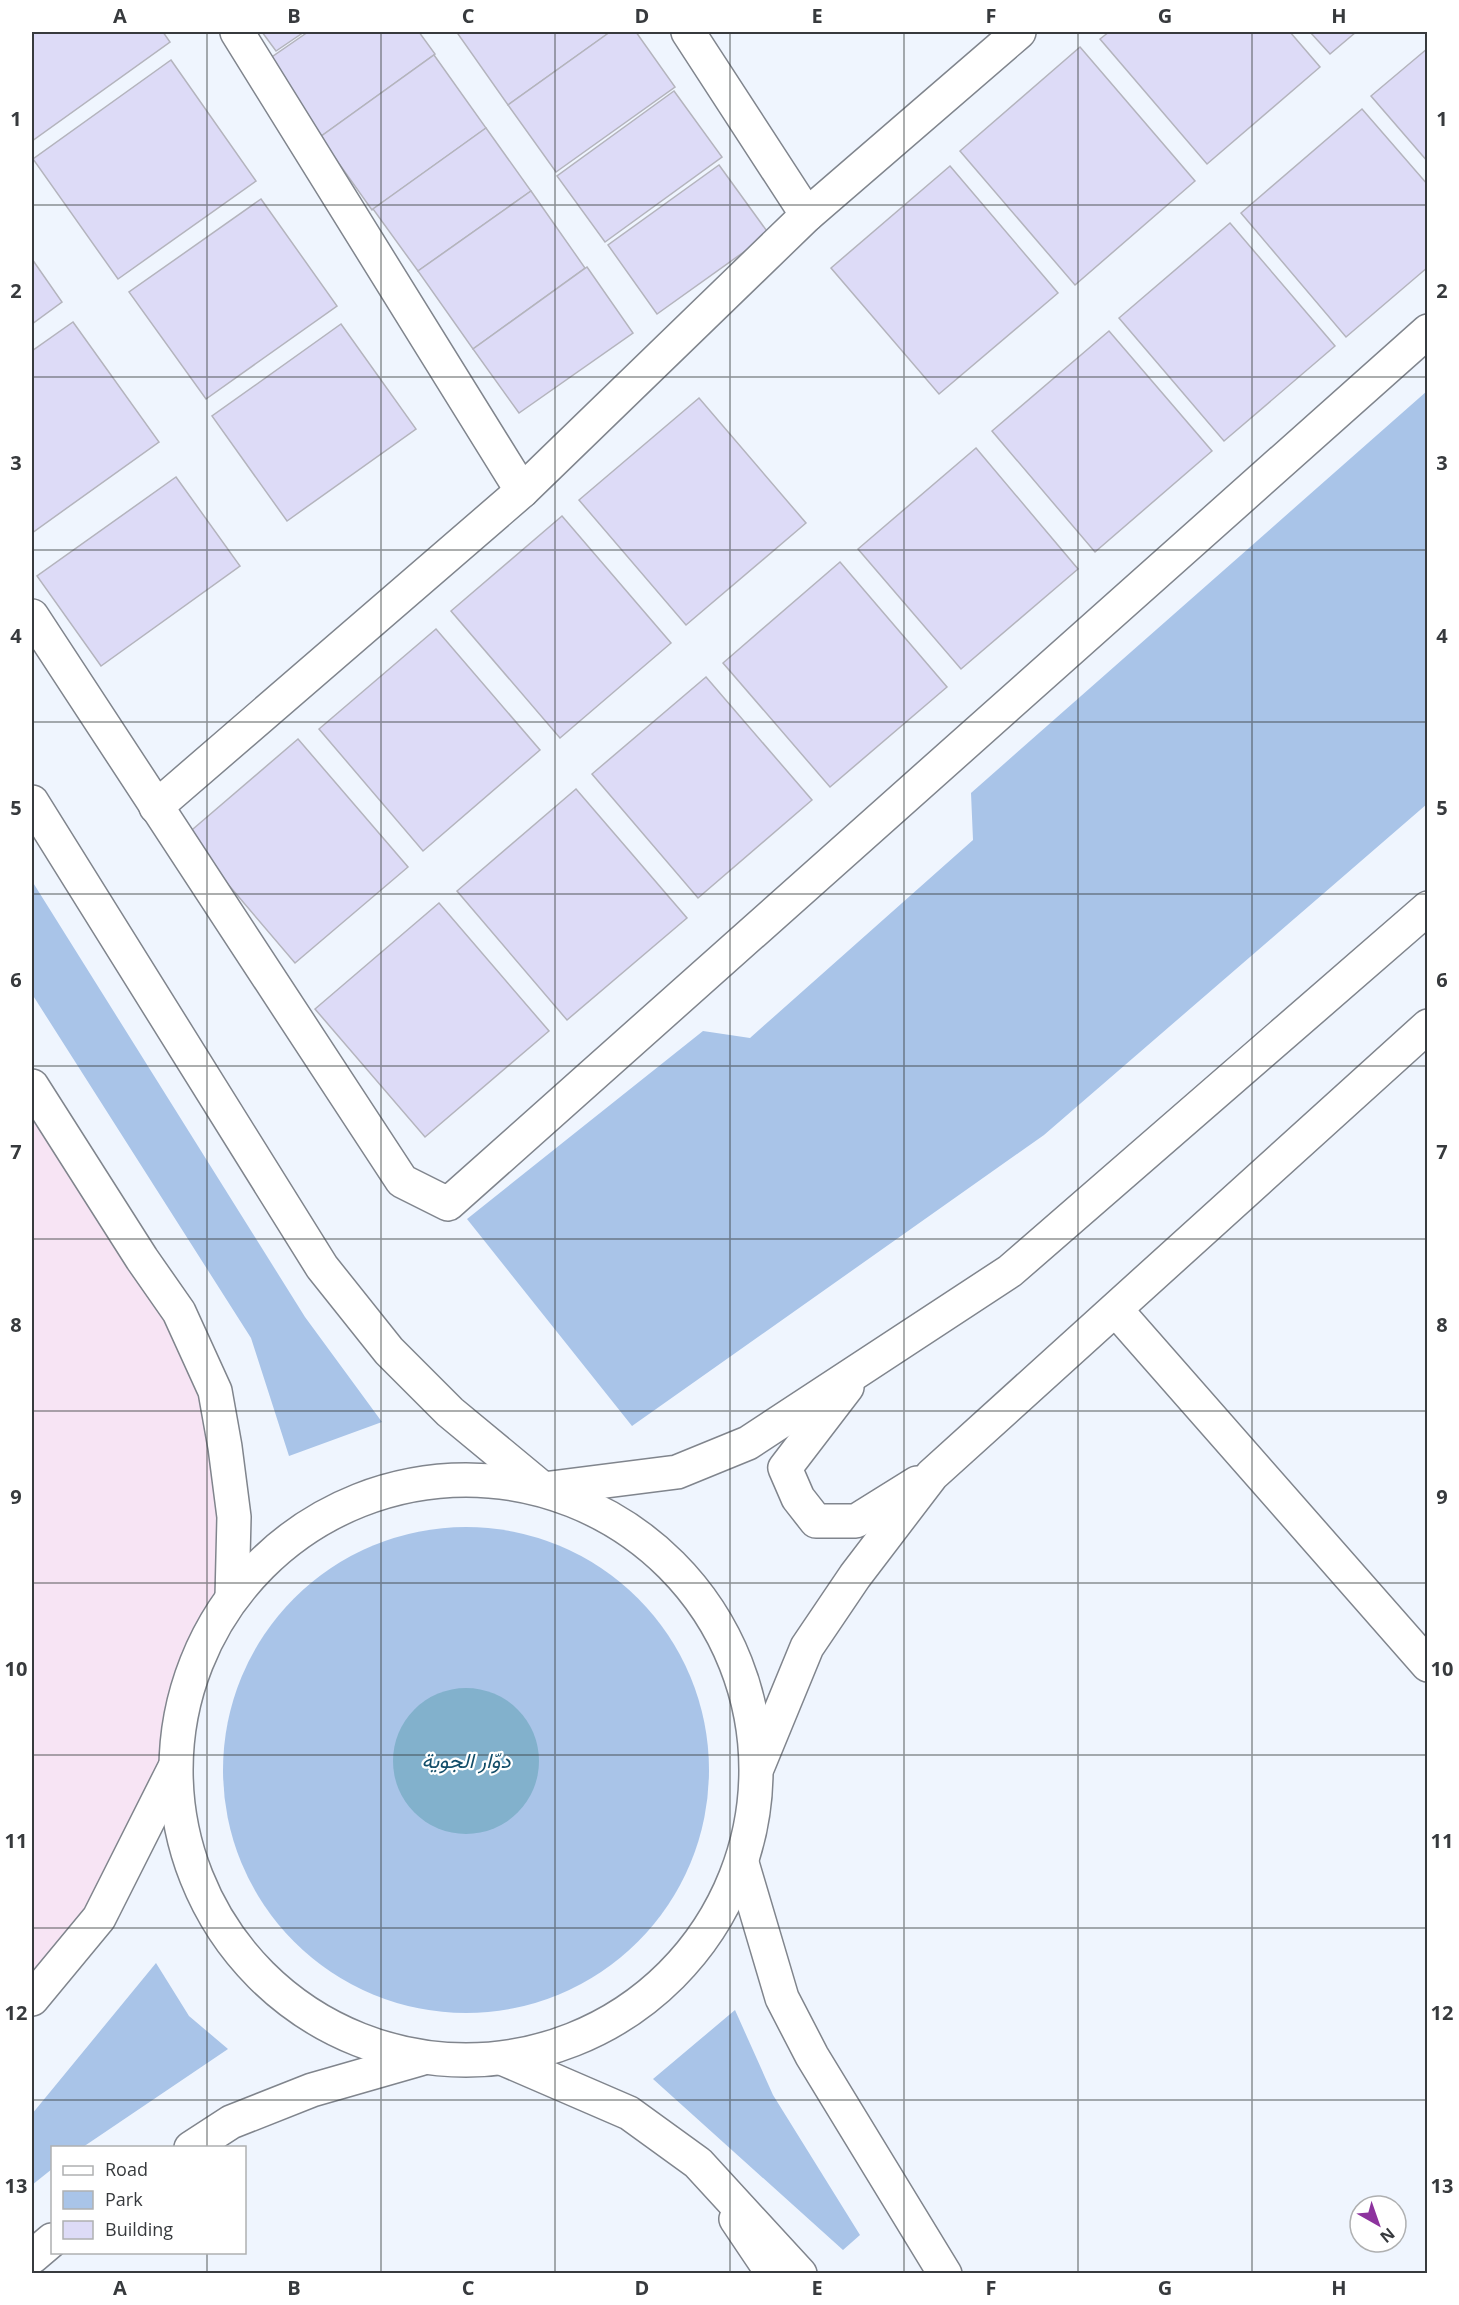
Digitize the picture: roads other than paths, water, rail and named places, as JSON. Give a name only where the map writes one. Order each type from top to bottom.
[{"type":"main road","points":[[237,32],[522,491]]},
{"type":"main road","points":[[688,32],[807,215]]},
{"type":"main road","points":[[156,807],[522,491],[807,215],[1018,32]]},
{"type":"main road","points":[[32,616],[402,1181],[447,1204],[1428,331]]},
{"type":"main road","points":[[32,802],[322,1267],[389,1351],[450,1412],[543,1489],[609,1516],[659,1551],[697,1591],[724,1633],[748,1694],[758,1766]]},
{"type":"main road","points":[[420,2059],[327,2028],[249,1967],[205,1902],[184,1846],[174,1769],[178,1722],[193,1670],[210,1632],[232,1598],[275,1551],[311,1524],[355,1501],[403,1486],[465,1479],[543,1489],[677,1472],[748,1443],[1010,1271],[1428,908]]},
{"type":"main road","points":[[861,1369],[785,1468],[798,1498],[816,1521],[856,1521],[932,1475],[1428,1026]]},
{"type":"main road","points":[[32,1086],[142,1259],[179,1312],[215,1391],[234,1517],[232,1598]]},
{"type":"main road","points":[[1116,1310],[1428,1665]]},
{"type":"main road","points":[[194,2146],[231,2122],[312,2090],[420,2059],[504,2060],[551,2049],[596,2032],[650,1996],[697,1948],[719,1914],[742,1863],[758,1766],[807,1647],[855,1576],[932,1475]]},
{"type":"main road","points":[[32,1999],[99,1918],[174,1769]]},
{"type":"main road","points":[[742,1863],[782,1998],[812,2056],[936,2260],[959,2274]]},
{"type":"main road","points":[[504,2060],[629,2113],[699,2163],[800,2274]]},
{"type":"main road","points":[[699,2163],[773,2274]]},
{"type":"main road","points":[[32,2257],[51,2241]]},
{"type":"water","name":"دوّار الجوية","points":[[466,1688],[480,1689],[494,1694],[507,1700],[518,1709],[527,1720],[533,1733],[538,1747],[538,1775],[533,1789],[527,1802],[518,1813],[507,1822],[494,1828],[480,1833],[466,1834],[452,1833],[438,1828],[425,1822],[414,1813],[405,1802],[399,1789],[394,1775],[393,1761],[394,1747],[399,1733],[405,1720],[414,1709],[425,1700],[438,1694],[452,1689]]}]
